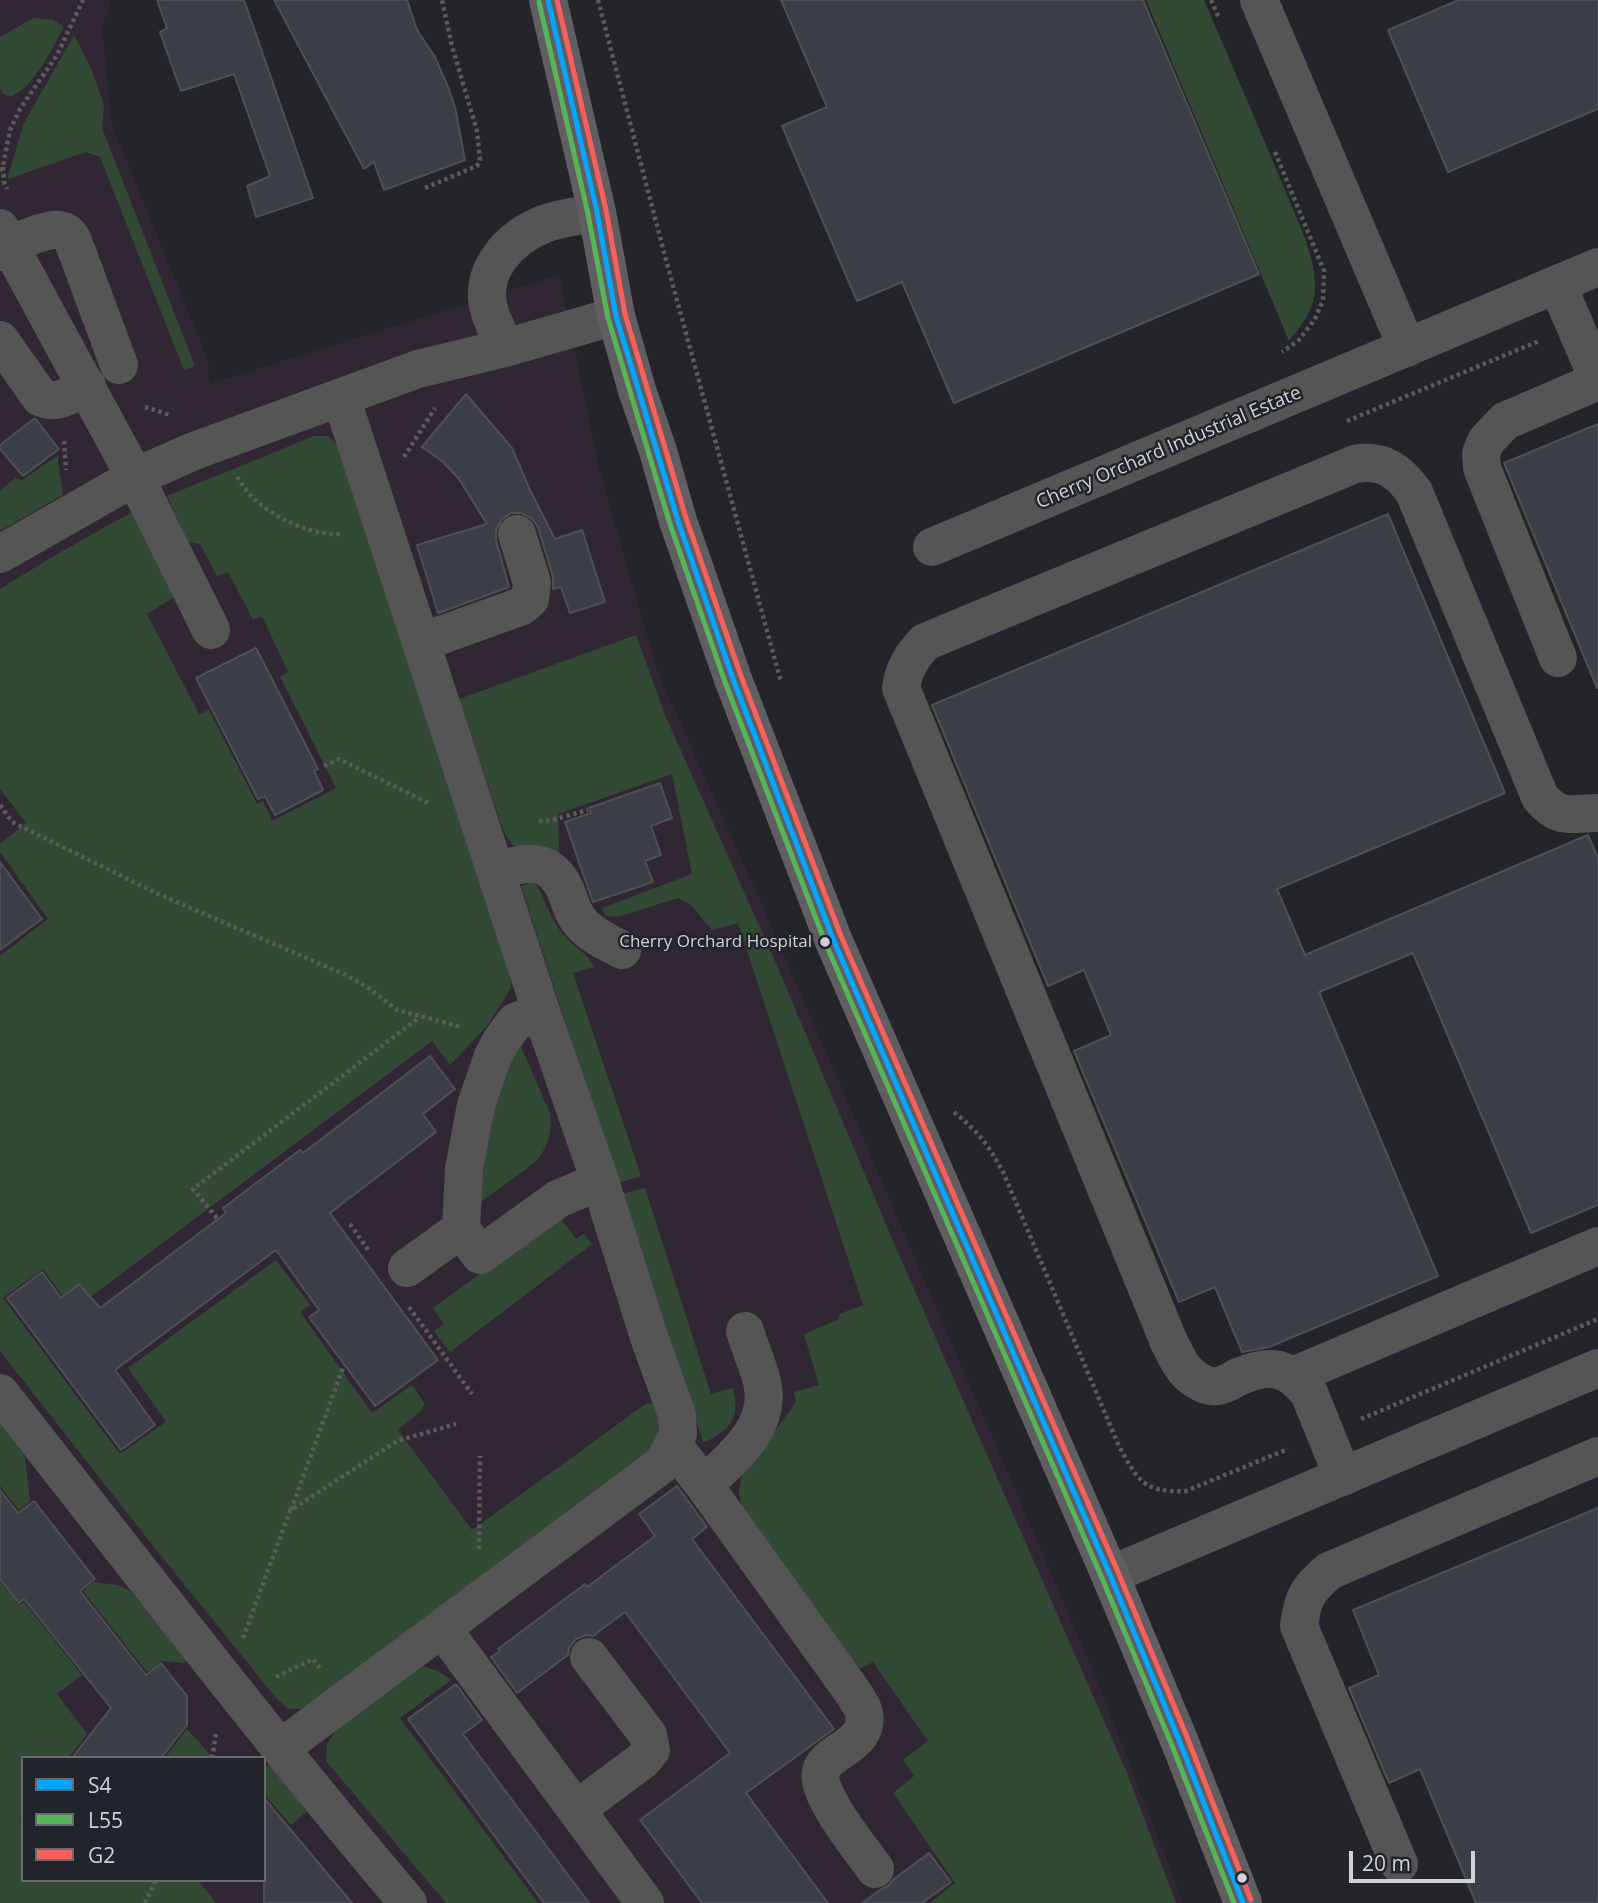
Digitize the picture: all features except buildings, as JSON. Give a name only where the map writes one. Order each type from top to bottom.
[{"type":"main road","points":[[548,0],[597,212],[616,316],[687,547],[733,679],[833,939],[1110,1575],[1243,1903]]},
{"type":"street","points":[[1259,0],[1407,348]]},
{"type":"street","points":[[505,348],[487,298],[490,273],[496,261],[505,249],[532,230],[547,223],[597,212]]},
{"type":"street","points":[[119,365],[68,233],[54,229],[3,242],[87,387],[211,630]]},
{"type":"street","name":"Cherry Orchard Industrial Estate","points":[[932,547],[1598,267]]},
{"type":"street","points":[[1557,284],[1598,380],[1505,421],[1486,440],[1481,454],[1482,468],[1558,658]]},
{"type":"street","points":[[0,554],[135,477],[194,451],[418,369],[505,348],[616,316]]},
{"type":"street","points":[[0,340],[40,397],[48,402],[57,401],[87,387]]},
{"type":"street","points":[[281,1748],[664,1463],[678,1434],[677,1415],[541,1011],[341,397]]},
{"type":"street","points":[[1343,1477],[1310,1393],[1289,1372],[1276,1368],[1255,1370],[1218,1386],[1206,1385],[1191,1376],[1182,1366],[1169,1342],[901,688],[903,674],[910,659],[925,642],[1355,464],[1367,462],[1390,467],[1414,492],[1540,797],[1557,813],[1598,813]]},
{"type":"street","points":[[422,642],[522,606],[530,599],[532,583],[517,534]]},
{"type":"street","points":[[495,870],[522,863],[545,865],[564,887],[575,915],[583,926],[622,950]]},
{"type":"street","points":[[541,1011],[514,1022],[501,1041],[484,1079],[476,1105],[464,1169],[461,1229],[481,1255],[558,1199],[600,1181]]},
{"type":"street","points":[[407,1268],[461,1229]]},
{"type":"street","points":[[1293,1376],[1598,1246]]},
{"type":"street","points":[[704,1485],[741,1449],[755,1430],[763,1407],[763,1384],[745,1331]]},
{"type":"street","points":[[1110,1575],[1598,1368]]},
{"type":"street","points":[[0,1393],[227,1681],[408,1903]]},
{"type":"street","points":[[673,1445],[854,1694],[864,1713],[862,1728],[855,1741],[827,1761],[820,1772],[821,1786],[828,1803],[875,1869]]},
{"type":"street","points":[[1399,1864],[1299,1626],[1302,1604],[1313,1586],[1329,1571],[1598,1456]]},
{"type":"street","points":[[442,1628],[645,1903]]},
{"type":"street","points":[[577,1809],[643,1760],[651,1750],[648,1735],[589,1657]]},
{"type":"path","points":[[0,171],[10,130],[20,109],[57,54],[83,0]]},
{"type":"path","points":[[425,188],[477,166],[480,160],[477,131],[452,46],[442,0]]},
{"type":"path","points":[[1211,0],[1222,25]]},
{"type":"path","points":[[1271,357],[1284,352],[1299,340],[1315,319],[1323,300],[1324,271],[1275,150]]},
{"type":"path","points":[[398,467],[468,357]]},
{"type":"path","points":[[324,766],[339,759],[438,808]]},
{"type":"path","points":[[0,805],[12,822],[158,894],[346,975],[397,1010],[467,1028]]},
{"type":"path","points":[[217,1218],[193,1189],[421,1016]]},
{"type":"path","points":[[212,1756],[227,1681],[344,1366]]},
{"type":"path","points":[[290,1511],[397,1441],[456,1424]]},
{"type":"path","points":[[478,1601],[483,1584],[479,1547],[480,1456]]},
{"type":"path","points":[[145,1903],[155,1882]]},
{"type":"shaded area","name":"Cherry Orchard Hospital","points":[[0,0],[111,0],[102,29],[112,125],[208,360],[209,384],[559,275],[600,472],[658,673],[771,925],[1098,1682],[1183,1903],[0,1903]]},
{"type":"green space","points":[[1146,0],[1204,0],[1299,223],[1314,271],[1315,292],[1308,315],[1289,341]]},
{"type":"green space","points":[[33,18],[53,20],[64,27],[42,66],[28,84],[12,96],[5,95],[0,89],[0,37]]},
{"type":"green space","points":[[74,35],[92,71],[104,105],[102,128],[195,366],[184,370],[100,157],[86,152],[8,179],[24,123]]},
{"type":"green space","points":[[314,436],[327,436],[334,441],[347,461],[509,953],[511,988],[487,1026],[450,1065],[432,1041],[73,1310],[43,1269],[3,1298],[120,1454],[166,1422],[128,1368],[276,1260],[310,1305],[300,1312],[372,1413],[412,1385],[425,1404],[420,1412],[398,1430],[472,1530],[647,1403],[658,1406],[659,1424],[650,1450],[303,1709],[288,1709],[276,1698],[150,1542],[0,1351],[0,956],[48,919],[0,852],[0,844],[26,823],[0,789],[0,589],[132,512],[176,596],[147,614],[199,714],[209,710],[257,804],[263,801],[272,821],[336,788],[280,677],[288,672],[262,616],[253,620],[228,572],[217,576],[200,544],[188,542],[167,496]]},
{"type":"green space","points":[[60,454],[58,462],[63,495],[0,531],[0,490],[16,478],[22,480]]},
{"type":"green space","points":[[636,635],[665,715],[778,968],[893,1241],[1127,1773],[1176,1903],[930,1903],[955,1883],[893,1793],[914,1776],[903,1760],[928,1741],[873,1662],[854,1672],[743,1514],[739,1493],[741,1477],[796,1402],[794,1392],[819,1385],[804,1334],[839,1319],[839,1314],[863,1305],[738,923],[712,930],[692,906],[678,898],[618,917],[606,916],[602,908],[692,874],[672,774],[558,814],[559,854],[514,846],[501,824],[459,699]]},
{"type":"green space","points":[[531,883],[540,890],[561,931],[594,967],[573,973],[641,1176],[618,1183],[521,886]]},
{"type":"green space","points":[[519,1042],[550,1113],[550,1134],[542,1153],[533,1164],[479,1203],[494,1089]]},
{"type":"green space","points":[[645,1188],[711,1394],[733,1388],[733,1419],[725,1429],[705,1442],[622,1194]]},
{"type":"green space","points":[[559,1216],[576,1239],[584,1234],[592,1244],[450,1352],[434,1331],[444,1324],[433,1308]]},
{"type":"green space","points":[[0,1423],[25,1457],[30,1501],[19,1510],[0,1486]]},
{"type":"green space","points":[[0,1581],[19,1605],[24,1602],[82,1675],[57,1694],[87,1734],[70,1756],[21,1756],[21,1882],[200,1882],[216,1903],[0,1903]]},
{"type":"green space","points":[[94,1582],[118,1585],[131,1592],[187,1660],[184,1663],[161,1661],[147,1672],[83,1591]]},
{"type":"green space","points":[[423,1666],[438,1671],[451,1680],[400,1718],[538,1903],[446,1903],[326,1761],[327,1744],[337,1729]]},
{"type":"green space","points":[[187,1729],[211,1756],[167,1756]]},
{"type":"green space","points":[[266,1765],[274,1766],[310,1809],[291,1825],[266,1796]]},
{"type":"transit line","name":"S4","points":[[548,0],[597,212],[616,316],[678,521],[733,679],[833,939],[1110,1575],[1243,1903]]},
{"type":"transit line","name":"G2","points":[[557,0],[606,210],[625,314],[686,518],[741,676],[841,936],[1118,1572],[1251,1900]]},
{"type":"transit line","name":"L55","points":[[539,2],[588,214],[608,318],[670,524],[725,682],[825,942],[1102,1578],[1234,1903]]},
{"type":"place","name":"Cherry Orchard Hospital","points":[[825,942]]}]
